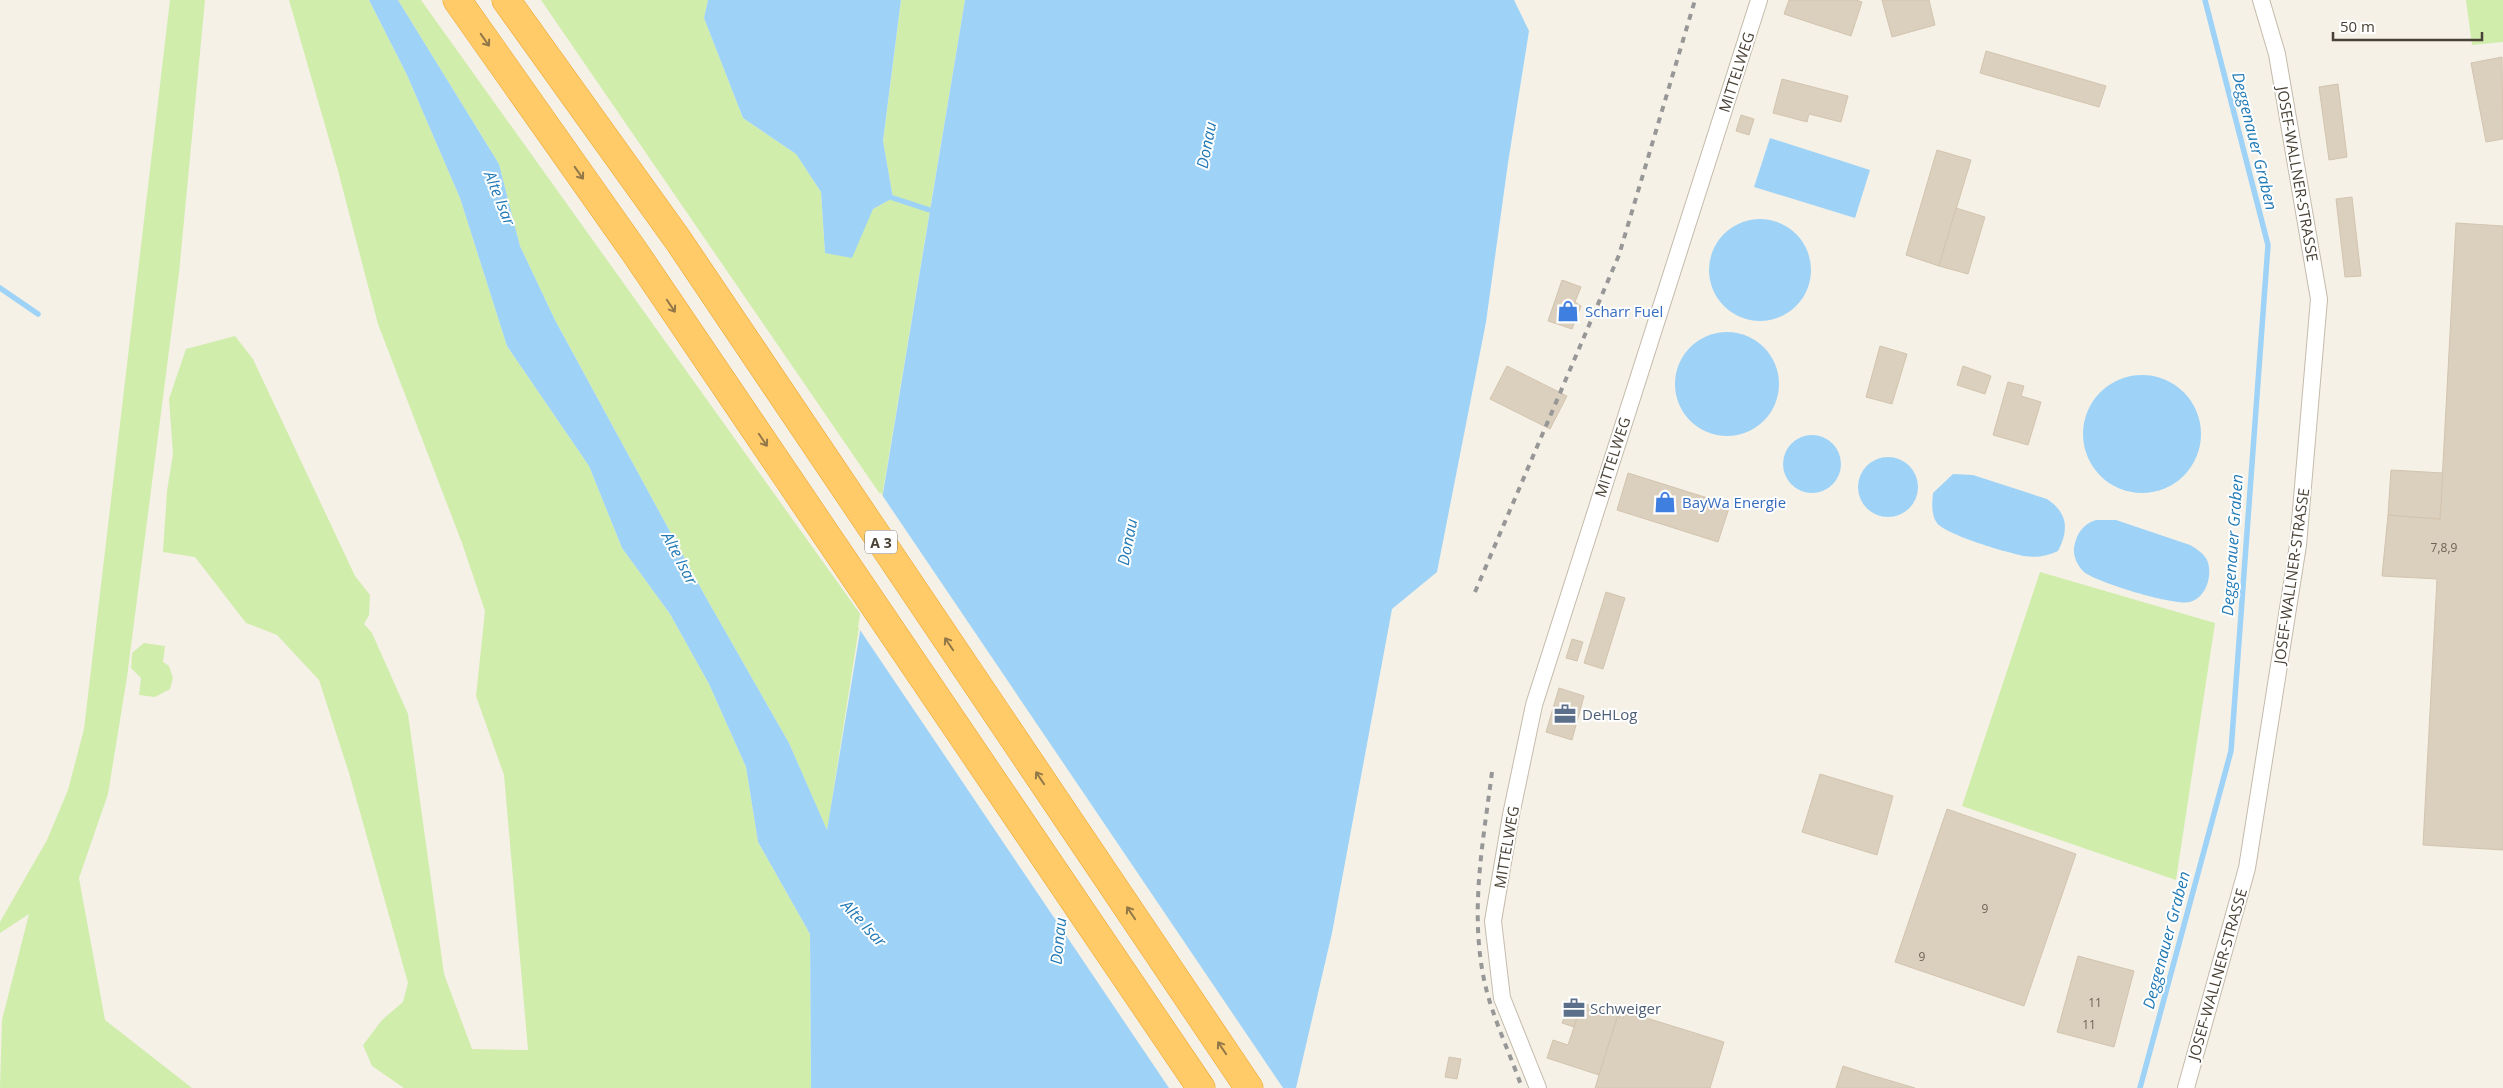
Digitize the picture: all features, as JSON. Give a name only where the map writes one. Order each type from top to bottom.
[{"type":"highway","name":"A 3","points":[[457,0],[650,275],[1201,1088]]},
{"type":"highway","name":"A 3","points":[[506,0],[678,240],[1250,1088]]},
{"type":"street","name":"MITTELWEG","points":[[1538,1088],[1502,998],[1493,922],[1511,815],[1534,704],[1759,0]]},
{"type":"street","name":"JOSEF-WALLNER-STRASSE","points":[[2186,1088],[2247,868],[2298,545],[2318,299],[2277,54],[2260,0]]},
{"type":"green space","points":[[170,0],[205,0],[179,273],[127,677],[108,794],[79,878],[105,1020],[192,1088],[0,1088],[2,1020],[29,914],[0,933],[0,922],[47,840],[68,790],[84,729]]},
{"type":"green space","points":[[289,0],[369,0],[407,75],[460,198],[507,346],[589,466],[622,548],[670,614],[709,684],[746,767],[758,842],[810,934],[811,1088],[404,1088],[372,1066],[363,1045],[382,1020],[403,1002],[408,983],[349,773],[319,680],[277,635],[246,623],[195,557],[163,552],[167,491],[173,454],[169,399],[186,349],[235,336],[253,359],[355,576],[370,595],[369,615],[364,624],[372,633],[408,714],[444,974],[472,1049],[528,1050],[504,775],[476,696],[485,611],[462,543],[378,324],[337,167]]},
{"type":"green space","points":[[398,0],[421,0],[861,615],[827,831],[789,743],[704,594],[555,320],[520,246],[499,164]]},
{"type":"green space","points":[[541,0],[708,0],[704,18],[743,118],[796,154],[821,192],[825,253],[873,209],[893,198],[883,142],[901,0],[965,0],[882,497]]},
{"type":"green space","points":[[2466,0],[2503,0],[2503,42],[2472,45]]},
{"type":"green space","points":[[2040,572],[2215,623],[2176,880],[1962,806]]},
{"type":"green space","points":[[144,643],[165,646],[163,662],[169,666],[173,678],[170,689],[155,697],[139,695],[141,678],[131,668],[132,653]]},
{"type":"water","points":[[369,0],[398,0],[499,164],[520,246],[555,320],[704,594],[789,743],[827,830],[965,0],[1514,0],[1529,31],[1486,322],[1437,572],[1392,609],[1332,933],[1296,1088],[811,1088],[810,934],[758,842],[746,767],[709,684],[670,614],[622,548],[589,466],[507,346],[460,198],[407,75]]},
{"type":"water","points":[[708,0],[901,0],[883,141],[893,198],[873,209],[852,258],[825,253],[821,192],[796,154],[743,118],[704,18]]},
{"type":"water","points":[[1770,138],[1870,170],[1855,218],[1754,187]]},
{"type":"water","points":[[1760,219],[1779,223],[1796,234],[1807,251],[1811,270],[1807,289],[1796,306],[1779,317],[1760,321],[1741,317],[1724,306],[1713,289],[1709,270],[1713,251],[1724,234],[1741,223]]},
{"type":"water","points":[[1727,332],[1747,336],[1764,347],[1775,364],[1779,384],[1775,404],[1764,421],[1747,432],[1727,436],[1707,432],[1690,421],[1679,404],[1675,384],[1679,364],[1690,347],[1707,336]]},
{"type":"water","points":[[2142,375],[2153,376],[2175,385],[2191,401],[2200,423],[2200,445],[2191,467],[2175,483],[2153,492],[2142,493],[2131,492],[2109,483],[2093,467],[2084,445],[2083,434],[2084,423],[2093,401],[2109,385],[2131,376]]},
{"type":"water","points":[[1812,435],[1828,440],[1836,448],[1841,464],[1836,480],[1828,488],[1812,493],[1796,488],[1788,480],[1783,464],[1788,448],[1796,440]]},
{"type":"water","points":[[1888,457],[1904,462],[1909,466],[1913,471],[1918,487],[1913,503],[1909,508],[1904,512],[1888,517],[1872,512],[1867,508],[1863,503],[1858,487],[1863,471],[1867,466],[1872,462]]},
{"type":"water","points":[[1953,474],[1973,475],[2047,499],[2054,504],[2063,516],[2065,529],[2058,551],[2042,556],[2024,556],[1978,543],[1943,528],[1937,523],[1933,513],[1933,493]]},
{"type":"water","points":[[2096,520],[2116,520],[2190,545],[2202,553],[2209,566],[2209,578],[2201,595],[2190,602],[2169,601],[2104,582],[2084,572],[2075,558],[2075,543],[2078,534],[2084,527]]},
{"type":"pier","points":[[880,492],[1283,1088],[1169,1088],[858,627]]},
{"type":"building","points":[[1789,0],[1856,0],[1862,2],[1851,36],[1784,14]]},
{"type":"building","points":[[1882,0],[1929,0],[1935,25],[1892,37]]},
{"type":"building","points":[[1986,51],[2106,86],[2099,107],[1980,73]]},
{"type":"building","points":[[2502,57],[2503,139],[2486,142],[2471,63]]},
{"type":"building","points":[[1782,79],[1848,96],[1841,122],[1809,114],[1807,122],[1773,113]]},
{"type":"building","points":[[2338,84],[2347,157],[2329,160],[2319,87]]},
{"type":"building","points":[[1741,115],[1754,119],[1749,135],[1736,131]]},
{"type":"building","points":[[1937,150],[1971,160],[1939,266],[1906,255]]},
{"type":"building","points":[[2352,197],[2361,276],[2345,277],[2336,199]]},
{"type":"building","points":[[1956,208],[1985,217],[1968,274],[1939,266]]},
{"type":"building","points":[[2456,223],[2503,226],[2503,850],[2423,845],[2437,579],[2382,576],[2388,515],[2440,519]]},
{"type":"building","points":[[1562,280],[1581,287],[1575,302],[1581,306],[1572,329],[1548,321]]},
{"type":"building","points":[[1880,346],[1907,354],[1892,404],[1866,397]]},
{"type":"building","points":[[1507,366],[1567,396],[1550,429],[1490,399]]},
{"type":"building","points":[[1963,366],[1991,376],[1985,394],[1957,385]]},
{"type":"building","points":[[2008,382],[2024,386],[2021,396],[2041,402],[2028,445],[1993,435]]},
{"type":"building","points":[[2391,470],[2443,473],[2440,519],[2388,515]]},
{"type":"building","points":[[1628,473],[1730,505],[1718,542],[1617,510]]},
{"type":"building","points":[[1606,592],[1625,598],[1603,669],[1584,663]]},
{"type":"building","points":[[1572,639],[1583,642],[1577,661],[1566,658]]},
{"type":"building","name":"DeHLog","points":[[1559,688],[1584,696],[1572,740],[1546,732]]},
{"type":"building","points":[[1820,774],[1893,796],[1877,855],[1802,832]]},
{"type":"building","points":[[1947,809],[2076,854],[2024,1006],[1895,962]]},
{"type":"building","points":[[2078,956],[2134,971],[2114,1047],[2057,1032]]},
{"type":"building","points":[[1570,1001],[1581,1005],[1574,1027],[1562,1023]]},
{"type":"building","points":[[1582,1003],[1618,1015],[1599,1075],[1547,1058],[1553,1040],[1568,1045]]},
{"type":"building","points":[[1624,1011],[1724,1042],[1710,1088],[1595,1088],[1618,1015],[1623,1018]]},
{"type":"building","points":[[1449,1057],[1461,1059],[1457,1079],[1445,1077]]},
{"type":"building","points":[[1843,1066],[1871,1075],[1915,1088],[1836,1088]]},
{"type":"waterway","name":"Deggenauer Graben","points":[[2140,1088],[2231,751],[2268,245],[2205,0]]},
{"type":"waterway","points":[[893,198],[936,212]]},
{"type":"waterway","points":[[0,288],[38,314]]},
{"type":"railway","points":[[1475,592],[1619,255],[1695,0]]},
{"type":"railway","points":[[1492,772],[1479,878],[1478,931],[1480,957],[1492,1009],[1522,1088]]},
{"type":"place","name":"Scharr Fuel","points":[[1568,311]]},
{"type":"place","name":"BayWa Energie","points":[[1665,502]]},
{"type":"place","name":"DeHLog","points":[[1565,714]]},
{"type":"place","name":"Schweiger","points":[[1574,1008]]},
{"type":"water label","name":"Donau","points":[[1206,145]]},
{"type":"water label","name":"Alte Isar","points":[[500,198]]},
{"type":"water label","name":"Donau","points":[[1127,542]]},
{"type":"water label","name":"Alte Isar","points":[[680,558]]},
{"type":"water label","name":"Alte Isar","points":[[864,923]]},
{"type":"water label","name":"Donau","points":[[1058,941]]}]
